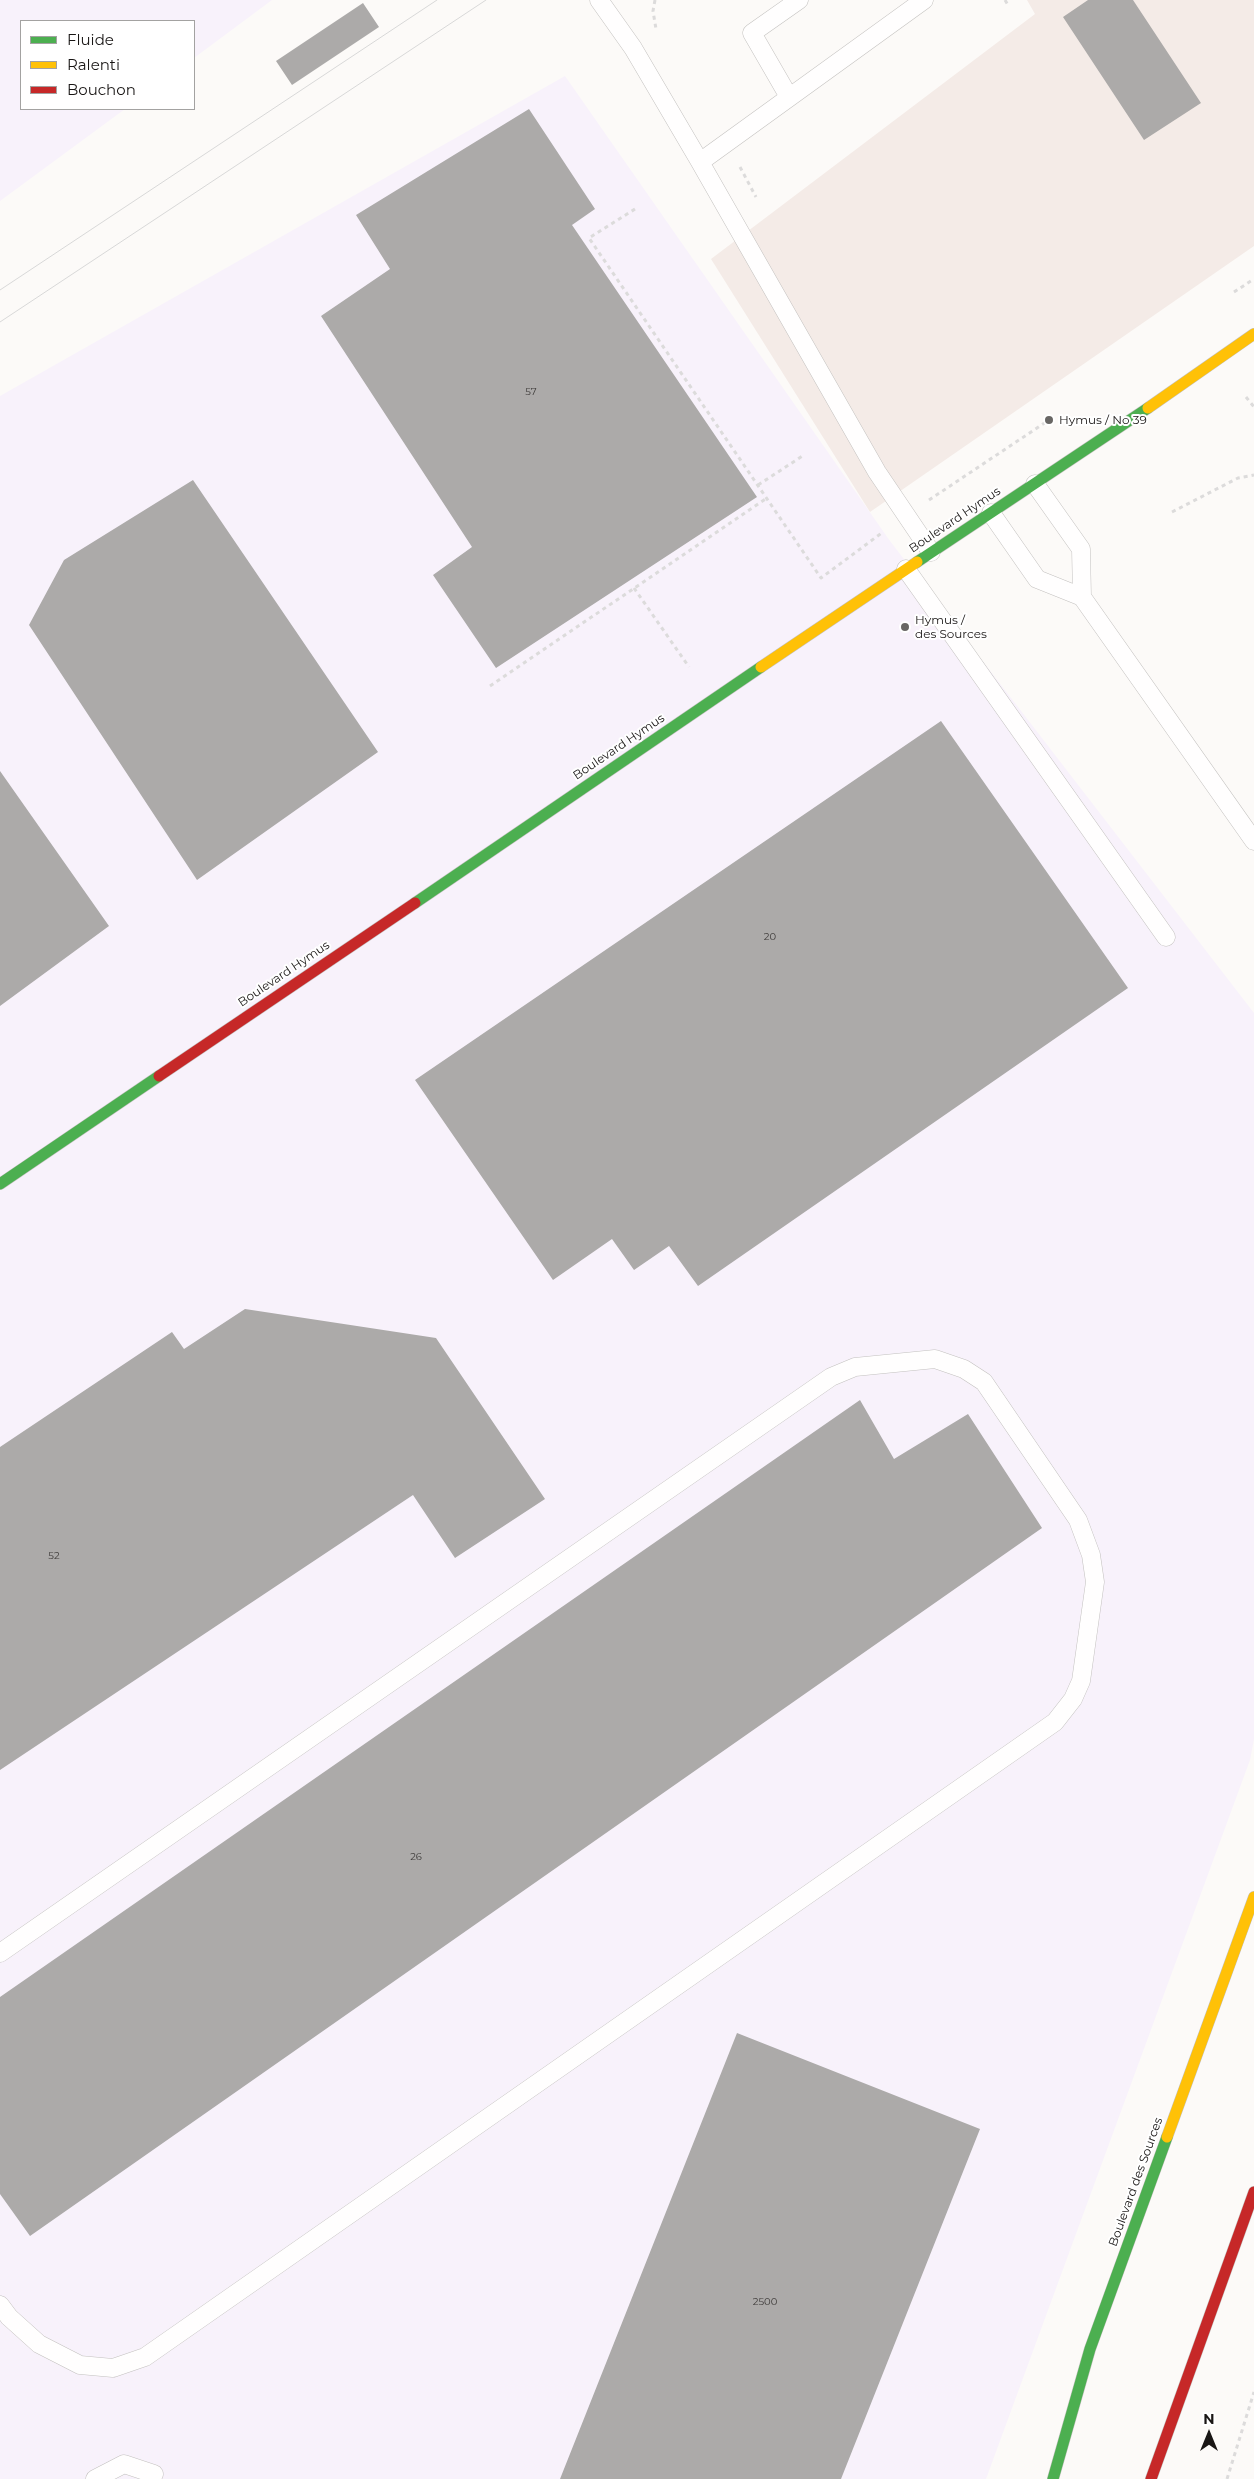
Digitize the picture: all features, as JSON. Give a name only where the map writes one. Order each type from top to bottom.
[{"type":"street","name":"Boulevard Hymus","points":[[0,1184],[930,552],[1248,342],[1254,334]]},
{"type":"street","name":"Boulevard des Sources","points":[[1053,2479],[1090,2349],[1254,1897]]},
{"type":"street","points":[[1150,2479],[1254,2192]]},
{"type":"street","points":[[1174,2451],[1191,2367]]},
{"type":"lane","points":[[599,0],[633,48],[877,472],[930,552]]},
{"type":"lane","points":[[789,97],[752,33],[799,0]]},
{"type":"lane","points":[[700,162],[924,0]]},
{"type":"lane","points":[[1035,484],[1081,550],[1082,597]]},
{"type":"lane","points":[[991,513],[1037,579],[1082,597],[1254,842]]},
{"type":"lane","points":[[906,569],[1166,937]]},
{"type":"lane","points":[[0,1953],[822,1383],[839,1374],[855,1368],[936,1359],[964,1369],[984,1382],[1078,1520],[1091,1555],[1095,1582],[1081,1681],[1073,1699],[1055,1722],[145,2356],[114,2368],[80,2365],[39,2344],[9,2317],[0,2305]]},
{"type":"lane","points":[[95,2479],[124,2464],[154,2474]]},
{"type":"path","points":[[1005,0],[1008,4]]},
{"type":"path","points":[[634,209],[589,238],[821,578],[865,543],[1049,420]]},
{"type":"path","points":[[1234,292],[1254,279]]},
{"type":"path","points":[[1246,397],[1254,407]]},
{"type":"path","points":[[758,485],[804,455]]},
{"type":"path","points":[[1172,512],[1238,478],[1254,475]]},
{"type":"path","points":[[490,686],[766,498]]},
{"type":"path","points":[[634,588],[689,667]]},
{"type":"path","points":[[1228,2479],[1254,2392]]},
{"type":"shaded area","points":[[0,0],[272,0],[195,57],[195,20],[20,20],[20,110],[124,110],[0,201]]},
{"type":"shaded area","points":[[1027,0],[1254,0],[1254,246],[870,512],[711,259],[1035,14]]},
{"type":"shaded area","points":[[565,76],[890,541],[1254,1013],[1254,1739],[1250,1760],[986,2479],[0,2479],[0,396]]},
{"type":"building","points":[[1088,0],[1133,0],[1201,103],[1144,140],[1063,17]]},
{"type":"building","points":[[363,3],[379,27],[292,85],[276,61]]},
{"type":"building","points":[[529,109],[595,209],[572,225],[757,497],[496,668],[433,575],[472,547],[321,316],[390,269],[356,215]]},
{"type":"building","points":[[193,480],[378,752],[197,880],[29,625],[64,560]]},
{"type":"building","points":[[941,721],[1128,988],[698,1286],[669,1246],[634,1270],[612,1239],[553,1280],[415,1080]]},
{"type":"building","points":[[0,771],[109,926],[0,1006]]},
{"type":"building","points":[[245,1309],[436,1338],[545,1499],[455,1558],[413,1495],[0,1770],[0,1447],[172,1332],[184,1349]]},
{"type":"building","points":[[860,1400],[894,1459],[968,1414],[1042,1528],[30,2236],[0,2194],[0,1997]]},
{"type":"building","points":[[737,2033],[980,2129],[841,2479],[560,2479]]},
{"type":"tram line","points":[[0,290],[437,0]]},
{"type":"tram line","points":[[0,322],[486,0]]},
{"type":"traffic: fast","points":[[917,562],[1148,408]]},
{"type":"traffic: fast","points":[[415,903],[761,667]]},
{"type":"traffic: fast","points":[[0,1184],[159,1076]]},
{"type":"traffic: fast","points":[[1053,2479],[1090,2349],[1167,2137]]},
{"type":"traffic: slow","points":[[1148,408],[1254,334]]},
{"type":"traffic: slow","points":[[761,667],[917,562]]},
{"type":"traffic: slow","points":[[1167,2137],[1254,1897]]},
{"type":"traffic: jam","points":[[159,1076],[415,903]]},
{"type":"traffic: jam","points":[[1151,2479],[1254,2192]]},
{"type":"place","name":"Hymus / No 39","points":[[1049,420]]},
{"type":"place","name":"Hymus / des Sources","points":[[905,627]]}]
